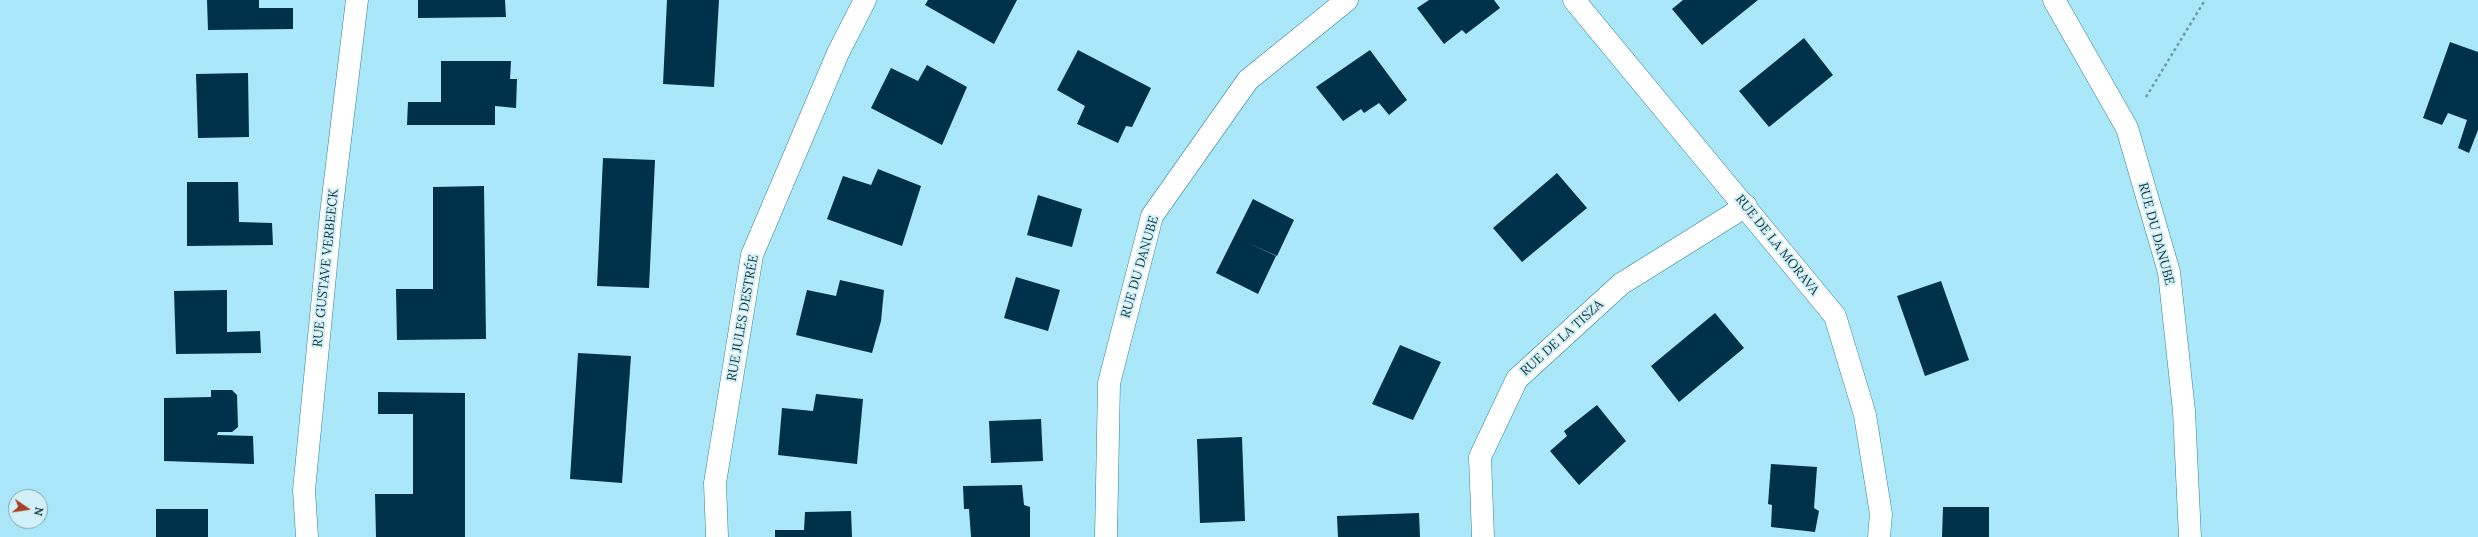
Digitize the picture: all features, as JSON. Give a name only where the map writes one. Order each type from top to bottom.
[{"type":"street","name":"RUE GUSTAVE VERBEECK","points":[[307,537],[304,490],[331,214],[357,0]]},
{"type":"street","name":"RUE JULES DESTRÉE","points":[[717,537],[715,483],[752,255],[838,53],[865,0]]},
{"type":"street","name":"RUE DU DANUBE","points":[[1106,537],[1109,383],[1152,216],[1248,80],[1347,0]]},
{"type":"street","name":"RUE DE LA MORAVA","points":[[1574,0],[1746,206],[1835,316],[1865,415],[1881,514],[1879,537]]},
{"type":"street","name":"RUE DU DANUBE","points":[[2054,0],[2127,128],[2169,272],[2184,411],[2190,537]]},
{"type":"street","name":"RUE DE LA TISZA","points":[[1483,537],[1480,457],[1517,379],[1621,284],[1746,206]]},
{"type":"path","points":[[2127,128],[2205,0]]},
{"type":"building","points":[[207,0],[259,0],[259,8],[293,8],[293,29],[208,30]]},
{"type":"building","points":[[418,0],[505,0],[506,17],[418,18]]},
{"type":"building","points":[[667,0],[719,0],[714,87],[663,84]]},
{"type":"building","points":[[928,0],[1017,0],[994,44],[925,5]]},
{"type":"building","points":[[1429,0],[1494,0],[1500,8],[1466,34],[1462,30],[1444,44],[1417,8]]},
{"type":"building","points":[[1683,0],[1758,0],[1702,45],[1672,9]]},
{"type":"building","points":[[1804,38],[1833,75],[1769,127],[1739,91]]},
{"type":"building","points":[[2450,42],[2478,52],[2478,130],[2469,153],[2458,148],[2467,120],[2448,113],[2442,125],[2423,118]]},
{"type":"building","points":[[1078,50],[1151,88],[1132,127],[1126,126],[1118,143],[1077,124],[1085,106],[1057,90]]},
{"type":"building","points":[[1370,50],[1407,100],[1389,115],[1379,103],[1364,113],[1361,109],[1343,121],[1316,87]]},
{"type":"building","points":[[441,61],[511,61],[510,79],[517,79],[516,108],[495,106],[495,125],[407,125],[408,102],[441,102]]},
{"type":"building","points":[[927,65],[967,87],[942,145],[871,108],[891,68],[918,81]]},
{"type":"building","points":[[248,73],[249,137],[198,138],[196,74]]},
{"type":"building","points":[[603,158],[655,160],[649,288],[597,286]]},
{"type":"building","points":[[878,169],[921,186],[902,246],[827,219],[843,176],[871,185]]},
{"type":"building","points":[[1557,173],[1587,208],[1522,262],[1493,228]]},
{"type":"building","points":[[187,182],[238,182],[239,222],[272,223],[273,245],[187,246]]},
{"type":"building","points":[[484,186],[486,339],[397,340],[396,289],[433,289],[433,187]]},
{"type":"building","points":[[1038,195],[1082,209],[1072,247],[1027,235]]},
{"type":"building","points":[[1253,199],[1294,220],[1277,256],[1248,243],[1276,256],[1258,294],[1216,273]]},
{"type":"building","points":[[1016,277],[1060,290],[1048,331],[1004,318]]},
{"type":"building","points":[[840,280],[884,290],[881,321],[872,353],[796,335],[807,290],[836,296]]},
{"type":"building","points":[[1941,281],[1969,360],[1925,376],[1897,296]]},
{"type":"building","points":[[227,290],[227,332],[260,331],[261,353],[176,354],[174,291]]},
{"type":"building","points":[[1715,313],[1744,348],[1679,402],[1651,366]]},
{"type":"building","points":[[1400,345],[1441,362],[1413,420],[1372,404]]},
{"type":"building","points":[[578,353],[631,356],[622,483],[570,479]]},
{"type":"building","points":[[211,390],[232,390],[237,395],[238,427],[232,432],[218,432],[217,435],[253,436],[254,464],[164,461],[164,398],[211,397]]},
{"type":"building","points":[[378,392],[465,393],[465,537],[376,537],[375,494],[413,494],[413,414],[378,414]]},
{"type":"building","points":[[816,394],[863,399],[857,464],[778,455],[782,408],[813,411]]},
{"type":"building","points":[[1597,405],[1626,441],[1579,485],[1550,451],[1567,436],[1564,431]]},
{"type":"building","points":[[1041,419],[1043,461],[991,463],[989,421]]},
{"type":"building","points":[[1242,437],[1245,521],[1200,523],[1197,439]]},
{"type":"building","points":[[1771,464],[1817,467],[1814,508],[1819,511],[1815,532],[1771,527],[1772,505],[1768,504]]},
{"type":"building","points":[[1022,485],[1024,505],[1030,507],[1030,537],[971,537],[969,509],[964,509],[963,486]]},
{"type":"building","points":[[1943,507],[1989,507],[1989,537],[1942,537]]},
{"type":"building","points":[[156,509],[208,509],[208,537],[156,537]]},
{"type":"building","points":[[851,511],[852,537],[775,537],[775,530],[804,530],[805,512]]},
{"type":"building","points":[[1419,513],[1420,537],[1338,537],[1337,516]]}]
